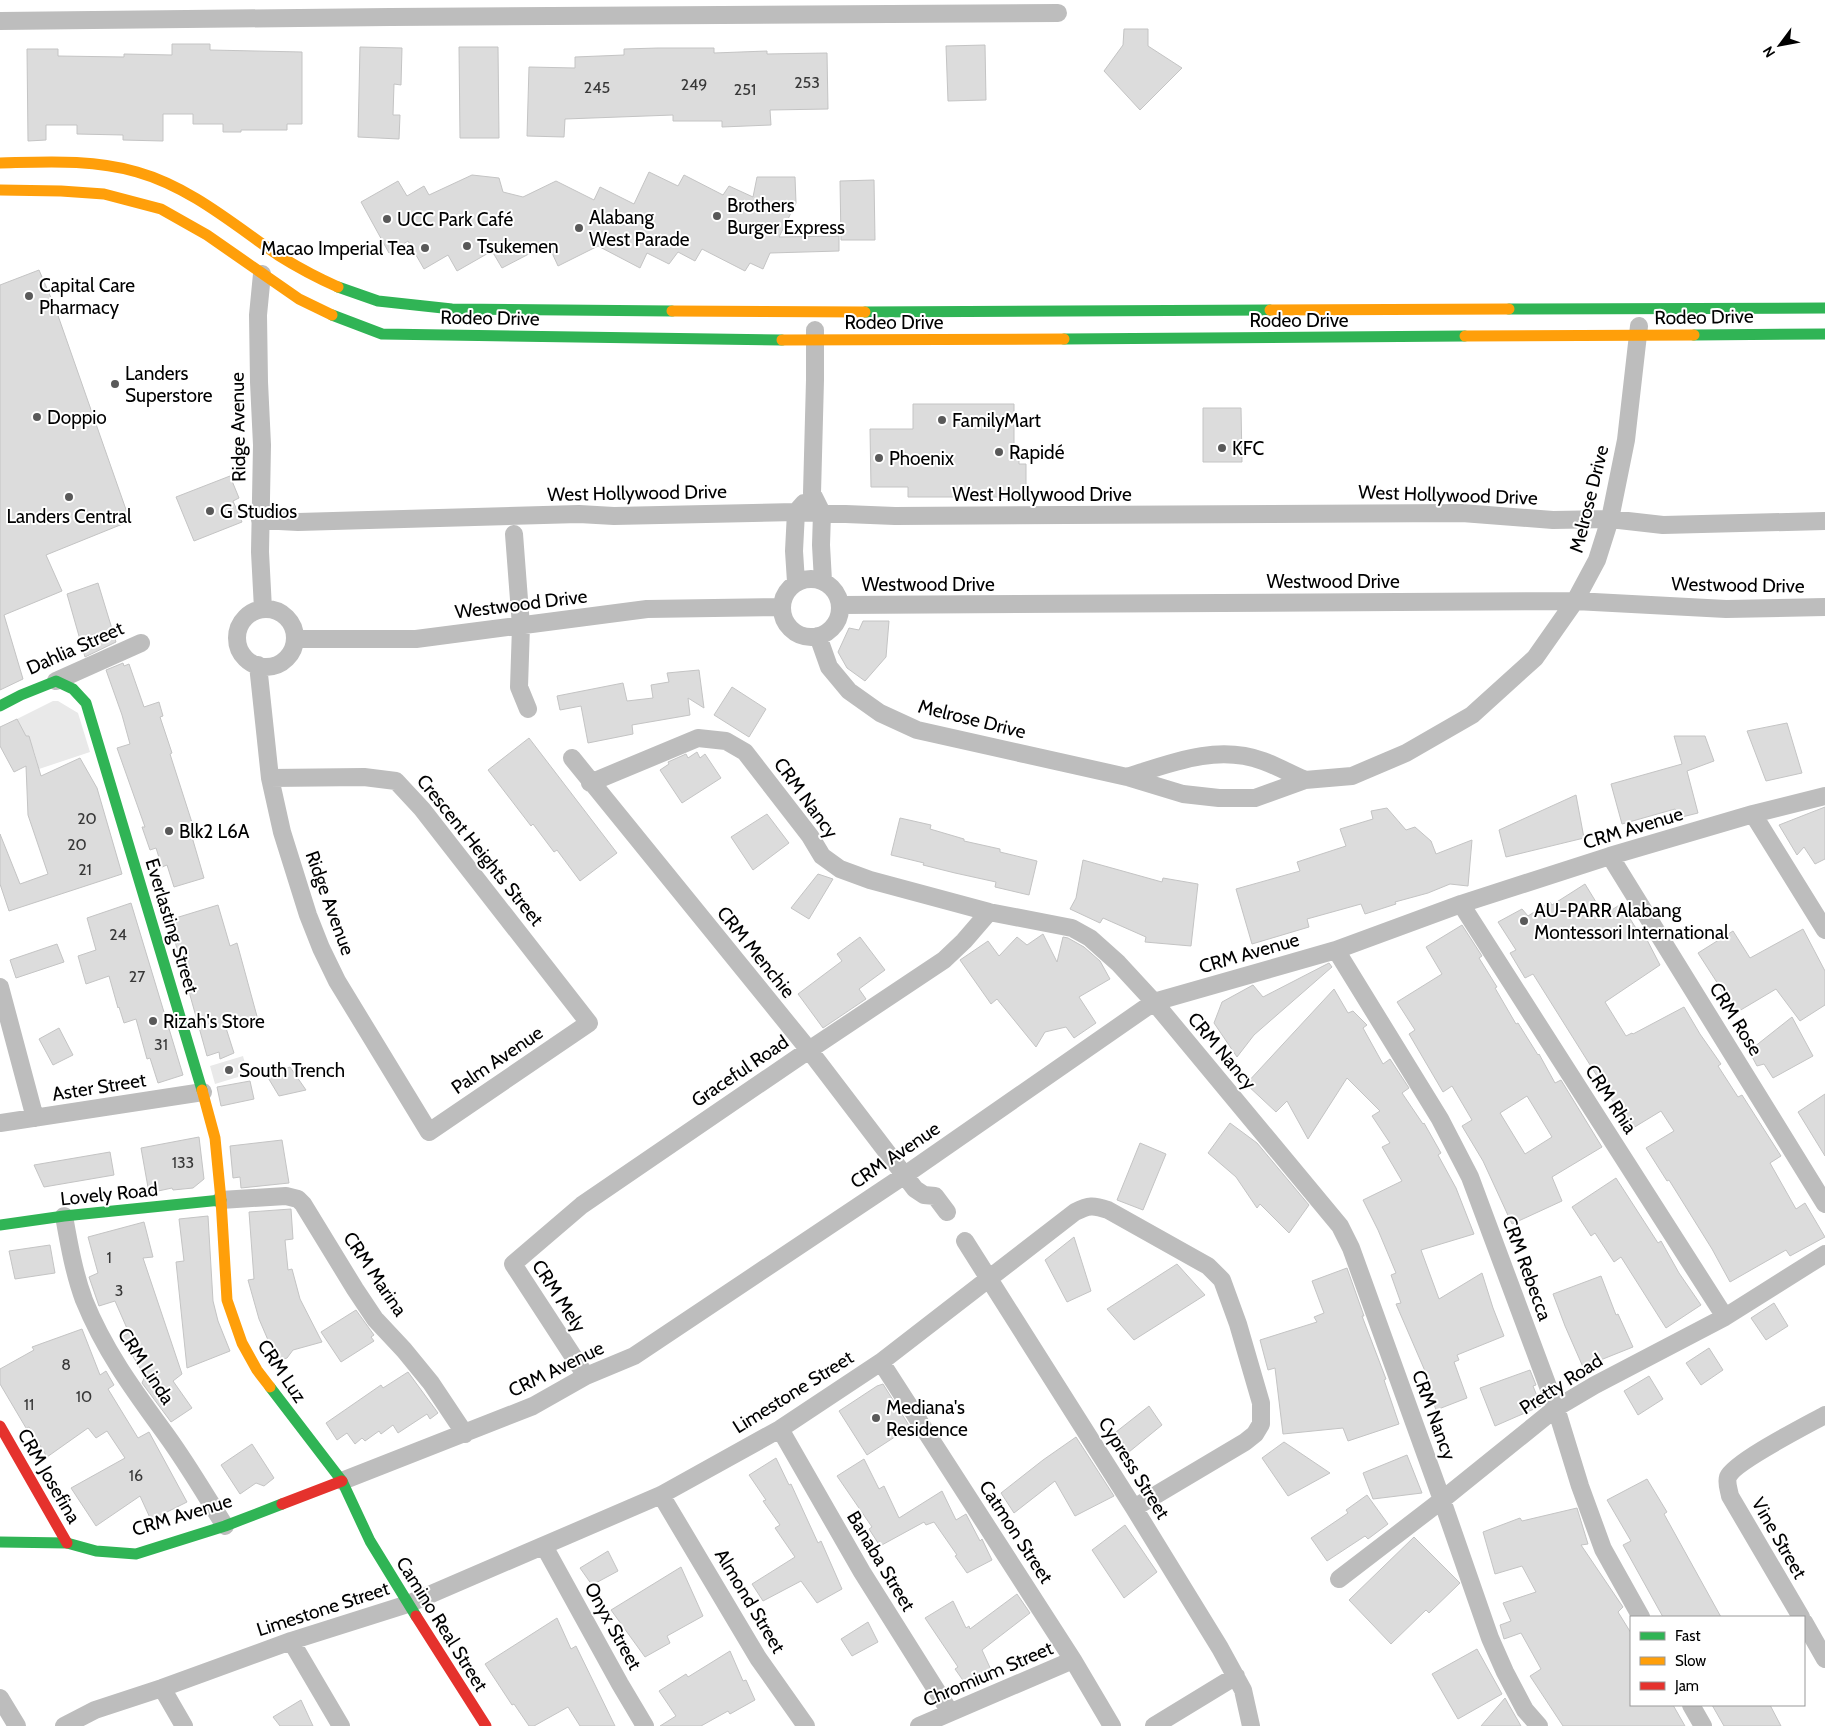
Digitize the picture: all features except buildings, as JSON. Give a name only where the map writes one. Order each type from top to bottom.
[{"type":"main road","name":"Rodeo Drive","points":[[0,163],[82,162],[137,172],[177,188],[200,200],[280,256],[316,277],[342,289],[378,301],[452,309],[813,312],[1825,308]]},
{"type":"main road","name":"Rodeo Drive","points":[[0,190],[104,194],[161,209],[207,235],[299,298],[323,311],[382,334],[816,340],[1825,334]]},
{"type":"main road","name":"Dahlia Street","points":[[0,706],[56,681]]},
{"type":"main road","name":"Everlasting Street","points":[[56,681],[71,687],[81,695],[89,712],[204,1092],[215,1138],[221,1200]]},
{"type":"main road","name":"Lovely Road","points":[[0,1225],[64,1216],[221,1200]]},
{"type":"main road","name":"CRM Luz","points":[[221,1200],[227,1300],[242,1343],[257,1370],[342,1481],[370,1541]]},
{"type":"main road","name":"CRM Josefina","points":[[0,1426],[67,1543]]},
{"type":"main road","name":"CRM Avenue","points":[[0,1542],[67,1543],[96,1551],[136,1554],[225,1526],[342,1481]]},
{"type":"main road","name":"Camino Real Street","points":[[370,1541],[486,1726]]},
{"type":"street","points":[[0,21],[390,8],[802,7],[1058,13]]},
{"type":"street","name":"Ridge Avenue","points":[[262,274],[258,315],[262,445],[260,552],[263,609]]},
{"type":"street","name":"Melrose Drive","points":[[818,636],[829,667],[849,691],[880,713],[917,730],[1127,777],[1182,794],[1219,798],[1255,798],[1305,780],[1352,776],[1406,753],[1472,715],[1535,658],[1575,601],[1597,560],[1610,519],[1626,440],[1641,308]]},
{"type":"street","points":[[813,312],[816,340],[812,493],[822,513],[823,581]]},
{"type":"street","points":[[796,582],[794,551],[796,512],[812,493]]},
{"type":"street","name":"West Hollywood Drive","points":[[260,520],[298,522],[579,514],[614,516],[796,512],[895,516],[1462,513],[1553,520],[1610,519],[1663,525],[1825,521]]},
{"type":"street","points":[[514,534],[521,626],[519,687],[528,709]]},
{"type":"street","points":[[814,578],[823,581],[832,586],[838,595],[841,605],[839,616],[835,625],[828,632],[809,637],[793,630],[783,616],[784,597],[796,582],[814,578]]},
{"type":"street","name":"Westwood Drive","points":[[841,605],[1575,601],[1726,609],[1825,607]]},
{"type":"street","name":"Westwood Drive","points":[[295,639],[416,639],[647,609],[782,607]]},
{"type":"street","points":[[263,609],[275,611],[286,617],[292,627],[295,639],[289,656],[283,662],[266,667],[250,662],[243,656],[237,640],[242,623],[254,611],[263,609]]},
{"type":"street","name":"Dahlia Street","points":[[56,681],[141,642]]},
{"type":"street","name":"Ridge Avenue","points":[[258,665],[270,778],[282,832],[308,915],[337,981],[429,1132]]},
{"type":"street","name":"CRM Nancy","points":[[590,782],[698,738],[726,741],[745,752],[810,836],[822,856],[840,870],[989,912],[1072,928],[1090,938],[1118,963],[1154,1002],[1340,1226],[1351,1248],[1490,1638],[1525,1710],[1539,1726]]},
{"type":"street","name":"Melrose Drive","points":[[1127,777],[1182,760],[1207,755],[1232,754],[1261,760],[1305,780]]},
{"type":"street","name":"CRM Menchie","points":[[572,758],[809,1050],[919,1193],[935,1196],[947,1212]]},
{"type":"street","name":"Crescent Heights Street","points":[[270,778],[364,777],[396,781],[422,808],[589,1023]]},
{"type":"street","name":"CRM Avenue","points":[[342,1481],[533,1406],[586,1376],[634,1356],[905,1175],[1154,1002],[1336,950],[1461,904],[1610,856],[1753,814],[1825,796]]},
{"type":"street","points":[[1753,814],[1825,930]]},
{"type":"street","name":"CRM Rose","points":[[1610,856],[1825,1204]]},
{"type":"street","name":"CRM Rhia","points":[[1461,904],[1725,1317]]},
{"type":"street","name":"Graceful Road","points":[[513,1264],[582,1205],[944,960],[964,941],[989,912]]},
{"type":"street","name":"CRM Rebecca","points":[[1336,950],[1440,1120],[1470,1177],[1556,1408],[1580,1486],[1603,1549],[1641,1616]]},
{"type":"street","points":[[0,987],[3,1008],[35,1118]]},
{"type":"street","name":"Palm Avenue","points":[[429,1132],[589,1023]]},
{"type":"street","name":"Aster Street","points":[[0,1123],[204,1092]]},
{"type":"street","name":"CRM Marina","points":[[221,1200],[286,1196],[298,1199],[303,1204],[354,1289],[375,1318],[431,1383],[465,1434]]},
{"type":"street","name":"Limestone Street","points":[[64,1726],[95,1710],[291,1641],[408,1604],[661,1495],[780,1429],[881,1362],[1075,1212],[1085,1207],[1095,1206],[1108,1210],[1208,1266],[1222,1280],[1238,1324],[1261,1403],[1261,1424],[1255,1434],[1245,1442],[1134,1508]]},
{"type":"street","name":"CRM Linda","points":[[64,1216],[72,1260],[84,1300],[106,1347],[135,1394],[168,1438],[225,1526]]},
{"type":"street","name":"Cypress Street","points":[[965,1241],[1134,1508],[1236,1676],[1248,1708],[1252,1726]]},
{"type":"street","name":"Pretty Road","points":[[1339,1579],[1442,1500],[1556,1408],[1595,1385],[1725,1317],[1825,1254]]},
{"type":"street","name":"CRM Mely","points":[[513,1264],[586,1376]]},
{"type":"street","name":"Catmon Street","points":[[881,1362],[1073,1660],[1112,1726]]},
{"type":"street","name":"Vine Street","points":[[1800,1616],[1730,1496],[1728,1478],[1740,1464],[1825,1414]]},
{"type":"street","name":"Banaba Street","points":[[780,1429],[862,1572],[950,1712]]},
{"type":"street","name":"Almond Street","points":[[661,1495],[758,1658],[806,1726]]},
{"type":"street","name":"Onyx Street","points":[[544,1546],[645,1726]]},
{"type":"street","points":[[1805,1624],[1825,1658]]},
{"type":"street","points":[[291,1641],[341,1726]]},
{"type":"street","name":"Chromium Street","points":[[918,1726],[1073,1660]]},
{"type":"street","points":[[1154,1726],[1236,1676]]},
{"type":"street","points":[[162,1688],[184,1726]]},
{"type":"street","points":[[0,1698],[17,1726]]},
{"type":"street","points":[[1692,1706],[1703,1726]]},
{"type":"shaded area","points":[[53,701],[58,701],[78,713],[90,752],[39,769],[34,751],[17,719]]},
{"type":"shaded area","name":"South Trench","points":[[243,1056],[248,1074],[215,1084],[210,1066]]},
{"type":"traffic: fast","points":[[338,287],[378,301],[452,309],[672,311]]},
{"type":"traffic: fast","points":[[1509,309],[1825,308]]},
{"type":"traffic: fast","points":[[865,312],[1270,310]]},
{"type":"traffic: fast","points":[[332,315],[382,334],[782,340]]},
{"type":"traffic: fast","points":[[1694,335],[1825,334]]},
{"type":"traffic: fast","points":[[1064,339],[1465,336]]},
{"type":"traffic: fast","points":[[0,706],[56,681],[73,689],[86,703],[202,1090]]},
{"type":"traffic: fast","points":[[0,1225],[64,1216],[221,1200]]},
{"type":"traffic: fast","points":[[270,1387],[342,1481],[370,1541],[416,1616]]},
{"type":"traffic: fast","points":[[0,1542],[67,1543],[96,1551],[136,1554],[225,1526],[282,1504]]},
{"type":"traffic: slow","points":[[0,163],[86,163],[137,172],[175,187],[193,197],[278,255],[338,287]]},
{"type":"traffic: slow","points":[[0,190],[104,194],[161,209],[207,235],[299,299],[332,315]]},
{"type":"traffic: slow","points":[[1270,310],[1509,309]]},
{"type":"traffic: slow","points":[[672,311],[865,312]]},
{"type":"traffic: slow","points":[[1465,336],[1694,335]]},
{"type":"traffic: slow","points":[[782,340],[1064,339]]},
{"type":"traffic: slow","points":[[202,1090],[215,1138],[227,1300],[242,1343],[257,1370],[270,1387]]},
{"type":"traffic: jam","points":[[0,1426],[67,1543]]},
{"type":"traffic: jam","points":[[282,1504],[342,1481]]},
{"type":"traffic: jam","points":[[416,1616],[486,1726]]},
{"type":"place","name":"Brothers Burger Express","points":[[717,216]]},
{"type":"place","name":"UCC Park Café","points":[[387,219]]},
{"type":"place","name":"Alabang West Parade","points":[[579,228]]},
{"type":"place","name":"Tsukemen","points":[[467,246]]},
{"type":"place","name":"Macao Imperial Tea","points":[[425,248]]},
{"type":"place","name":"Capital Care Pharmacy","points":[[29,296]]},
{"type":"place","name":"Landers Superstore","points":[[115,384]]},
{"type":"place","name":"Doppio","points":[[37,417]]},
{"type":"place","name":"FamilyMart","points":[[942,420]]},
{"type":"place","name":"KFC","points":[[1222,448]]},
{"type":"place","name":"Rapidé","points":[[999,452]]},
{"type":"place","name":"Phoenix","points":[[879,458]]},
{"type":"place","name":"Landers Central","points":[[69,497]]},
{"type":"place","name":"G Studios","points":[[210,511]]},
{"type":"place","name":"Blk2 L6A","points":[[169,831]]},
{"type":"place","name":"AU-PARR Alabang Montessori International","points":[[1524,921]]},
{"type":"place","name":"Rizah's Store","points":[[153,1021]]},
{"type":"place","name":"South Trench","points":[[229,1070]]},
{"type":"place","name":"Mediana's Residence","points":[[876,1418]]}]
